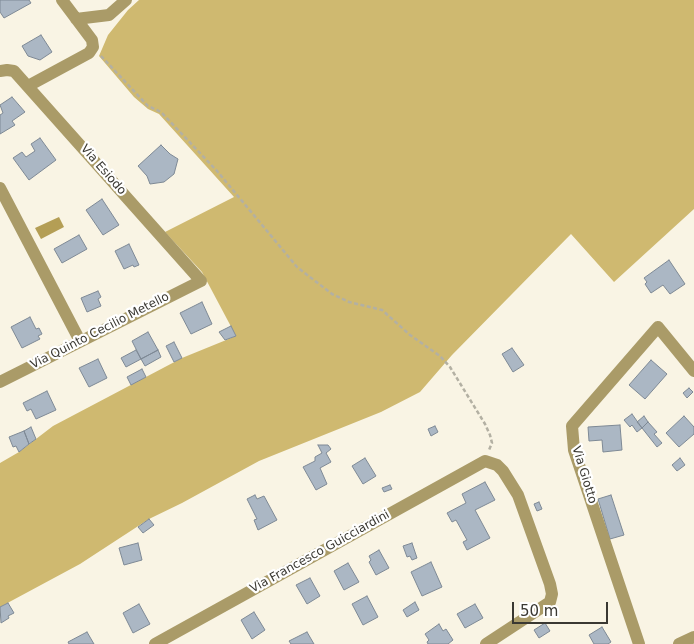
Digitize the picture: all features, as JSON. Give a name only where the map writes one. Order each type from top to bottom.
[{"type":"street","points":[[28,86],[89,53],[93,47],[92,40],[62,0]]},
{"type":"street","points":[[76,19],[109,15],[126,0]]},
{"type":"street","name":"Via Esiodo","points":[[0,71],[14,71],[201,281]]},
{"type":"street","points":[[0,188],[80,341]]},
{"type":"street","name":"Via Quinto Cecilio Metello","points":[[0,382],[201,281]]},
{"type":"street","name":"Via Giotto","points":[[639,644],[574,450],[572,426],[658,327],[694,371]]},
{"type":"street","points":[[485,461],[497,465],[503,471],[518,495],[552,594],[550,602],[486,644]]},
{"type":"street","name":"Via Francesco Guicciardini","points":[[154,644],[485,461]]},
{"type":"street","points":[[679,644],[694,637]]},
{"type":"path","points":[[93,47],[148,106],[161,112],[211,165],[297,267],[332,294],[349,302],[382,310],[410,335],[440,356],[450,367],[490,435],[492,443],[485,461]]},
{"type":"shaded area","points":[[139,0],[694,0],[694,209],[614,282],[571,234],[452,355],[420,392],[381,412],[259,461],[149,519],[80,564],[0,607],[0,463],[19,452],[53,426],[182,358],[236,336],[202,272],[165,232],[234,197],[159,114],[148,109],[134,97],[99,56],[108,35],[128,10]]},
{"type":"shaded area","points":[[59,217],[64,227],[41,239],[35,228]]},
{"type":"building","points":[[0,0],[29,0],[31,3],[4,18],[0,12]]},
{"type":"building","points":[[41,35],[52,52],[40,60],[28,56],[22,46]]},
{"type":"building","points":[[12,97],[25,112],[12,121],[15,125],[0,134],[0,115],[3,113],[0,105]]},
{"type":"building","points":[[40,138],[56,160],[29,180],[13,158],[22,152],[26,157],[35,151],[31,144]]},
{"type":"building","points":[[161,145],[178,159],[174,174],[164,182],[150,184],[147,176],[138,166]]},
{"type":"building","points":[[102,199],[119,225],[103,235],[86,210]]},
{"type":"building","points":[[79,235],[87,249],[62,263],[54,249]]},
{"type":"building","points":[[129,244],[139,265],[134,267],[133,265],[124,269],[115,251]]},
{"type":"building","points":[[669,260],[685,284],[670,294],[663,285],[651,293],[645,284],[647,282],[644,278]]},
{"type":"building","points":[[98,291],[101,297],[98,299],[101,306],[87,312],[81,298]]},
{"type":"building","points":[[202,302],[212,324],[191,334],[180,313]]},
{"type":"building","points":[[30,317],[36,329],[39,328],[42,334],[38,336],[40,339],[22,348],[11,327]]},
{"type":"building","points":[[231,326],[236,336],[225,340],[219,332]]},
{"type":"building","points":[[148,332],[158,350],[141,359],[132,341]]},
{"type":"building","points":[[174,342],[182,358],[174,362],[166,346]]},
{"type":"building","points":[[512,348],[524,365],[513,372],[502,354]]},
{"type":"building","points":[[136,350],[141,359],[126,367],[121,358]]},
{"type":"building","points":[[158,350],[161,357],[145,366],[141,359]]},
{"type":"building","points":[[98,359],[107,378],[89,387],[79,368]]},
{"type":"building","points":[[651,360],[667,374],[645,399],[629,385]]},
{"type":"building","points":[[142,369],[146,377],[131,385],[127,377]]},
{"type":"building","points":[[689,388],[693,392],[687,398],[683,393]]},
{"type":"building","points":[[47,391],[56,410],[36,419],[31,409],[27,411],[23,403]]},
{"type":"building","points":[[632,414],[642,428],[637,432],[632,425],[630,427],[624,420]]},
{"type":"building","points":[[644,416],[648,422],[642,428],[637,422]]},
{"type":"building","points":[[684,416],[694,427],[694,434],[679,447],[666,433]]},
{"type":"building","points":[[648,422],[657,432],[654,434],[662,443],[657,447],[642,428]]},
{"type":"building","points":[[620,425],[622,450],[603,452],[602,440],[589,441],[588,427]]},
{"type":"building","points":[[435,426],[438,432],[431,436],[428,429]]},
{"type":"building","points":[[31,427],[36,439],[29,444],[24,431]]},
{"type":"building","points":[[24,431],[29,444],[19,452],[16,446],[13,447],[9,437]]},
{"type":"building","points":[[318,445],[328,445],[331,449],[326,453],[331,462],[320,468],[327,484],[316,490],[303,467],[315,461],[315,457],[322,453]]},
{"type":"building","points":[[365,458],[376,476],[363,484],[352,466]]},
{"type":"building","points":[[680,458],[685,465],[677,471],[672,465]]},
{"type":"building","points":[[485,482],[495,500],[475,510],[490,538],[467,550],[463,542],[467,540],[456,520],[452,522],[447,513],[466,503],[462,494]]},
{"type":"building","points":[[390,485],[392,489],[384,492],[382,488]]},
{"type":"building","points":[[255,495],[257,499],[264,496],[277,520],[258,530],[254,520],[257,519],[247,499]]},
{"type":"building","points":[[611,495],[624,535],[610,539],[598,499]]},
{"type":"building","points":[[539,502],[542,509],[537,511],[534,504]]},
{"type":"building","points":[[149,519],[154,525],[143,533],[138,527]]},
{"type":"building","points":[[138,543],[142,560],[124,565],[119,548]]},
{"type":"building","points":[[412,543],[417,558],[412,560],[410,556],[407,557],[403,546]]},
{"type":"building","points":[[379,550],[389,568],[376,575],[369,562],[371,560],[369,556]]},
{"type":"building","points":[[431,562],[442,587],[422,596],[411,572]]},
{"type":"building","points":[[348,563],[359,582],[344,590],[334,571]]},
{"type":"building","points":[[310,578],[320,596],[307,604],[296,585]]},
{"type":"building","points":[[367,596],[378,617],[363,625],[352,604]]},
{"type":"building","points":[[415,602],[419,610],[407,617],[403,610]]},
{"type":"building","points":[[8,603],[14,613],[1,623],[0,607]]},
{"type":"building","points":[[139,604],[150,624],[133,633],[123,613]]},
{"type":"building","points":[[475,604],[483,618],[465,628],[457,614]]},
{"type":"building","points":[[254,612],[265,630],[252,639],[241,620]]},
{"type":"building","points":[[545,623],[550,631],[539,638],[534,630]]},
{"type":"building","points":[[439,624],[443,631],[446,629],[453,640],[448,644],[428,644],[429,640],[425,634]]},
{"type":"building","points":[[602,627],[611,642],[608,644],[594,644],[589,635]]},
{"type":"building","points":[[87,632],[94,644],[69,644],[68,642]]},
{"type":"building","points":[[307,632],[314,644],[291,644],[289,641]]}]
